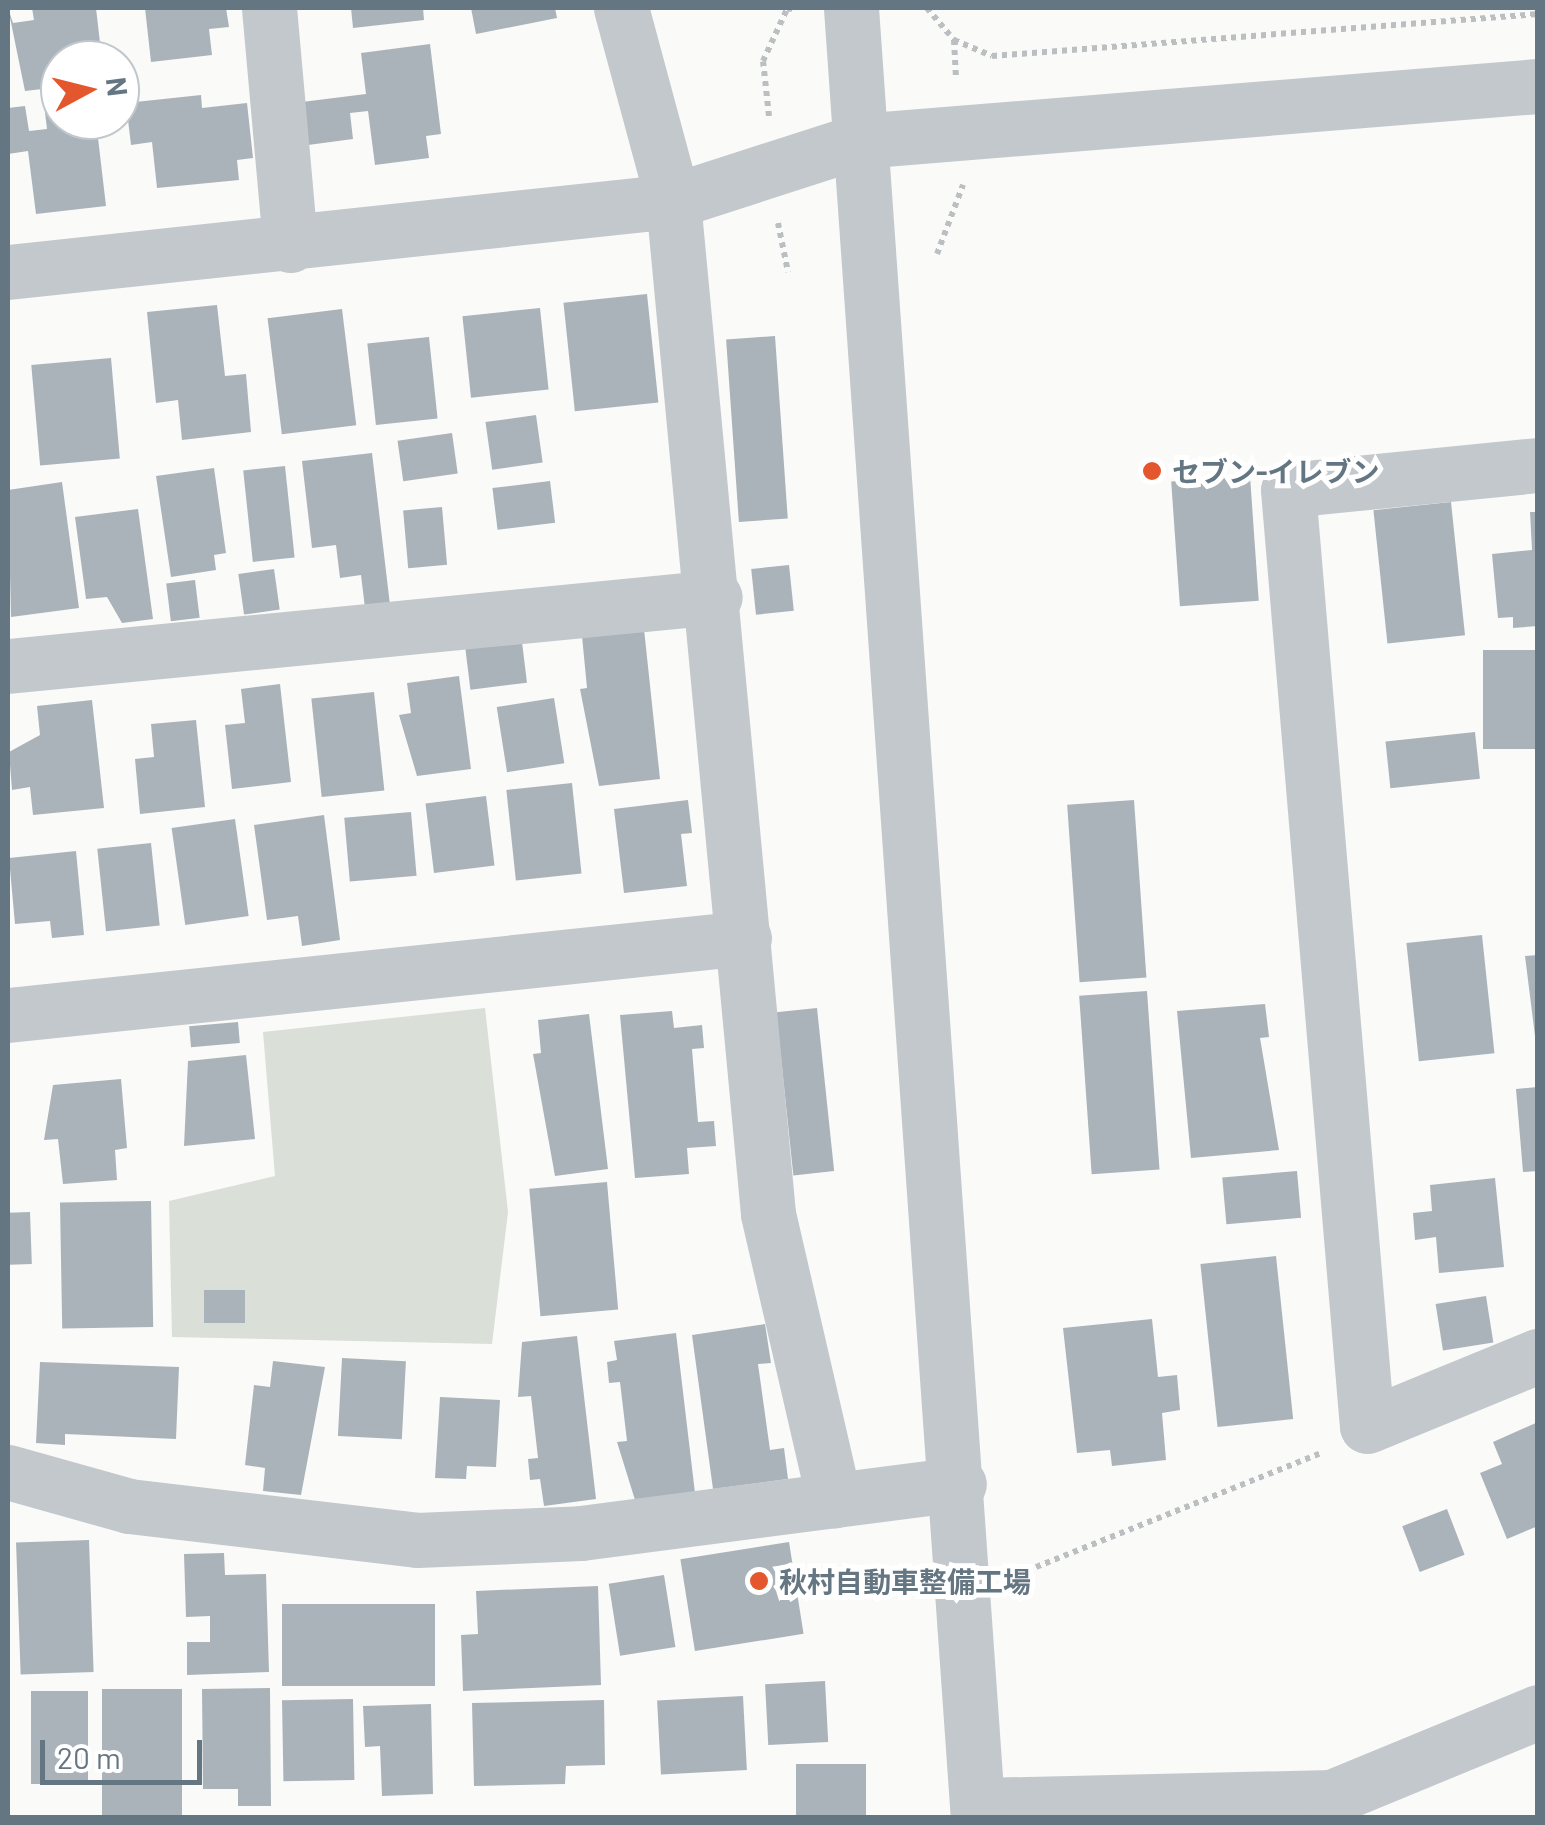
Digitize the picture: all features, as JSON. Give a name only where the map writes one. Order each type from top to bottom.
[{"type":"street","points":[[268,8],[290,245]]},
{"type":"street","points":[[621,8],[673,201],[715,596],[768,1214],[834,1501]]},
{"type":"street","points":[[851,8],[959,1484],[978,1811],[1332,1797],[1538,1712]]},
{"type":"street","points":[[8,272],[290,245],[673,201],[859,141],[1538,86]]},
{"type":"street","points":[[1538,465],[1288,490],[1367,1426],[1538,1356]]},
{"type":"street","points":[[8,666],[715,596]]},
{"type":"street","points":[[8,1015],[744,938]]},
{"type":"street","points":[[8,1472],[129,1506],[417,1540],[582,1533],[959,1484]]},
{"type":"path","points":[[954,40],[992,56],[1538,14]]},
{"type":"path","points":[[1036,1566],[1367,1426]]},
{"type":"shaded area","points":[[485,1008],[508,1212],[492,1344],[172,1337],[169,1201],[275,1176],[263,1032]]},
{"type":"building","points":[[8,8],[13,23],[34,20],[32,8],[96,8],[100,40],[40,40],[40,89],[25,91]]},
{"type":"building","points":[[145,8],[226,8],[229,27],[209,29],[212,55],[151,62]]},
{"type":"building","points":[[351,8],[423,8],[424,20],[353,28]]},
{"type":"building","points":[[471,8],[555,8],[557,18],[476,34]]},
{"type":"building","points":[[430,44],[441,134],[426,136],[429,158],[375,165],[368,111],[350,113],[353,139],[308,145],[302,102],[366,94],[361,53]]},
{"type":"building","points":[[201,95],[202,108],[247,103],[253,158],[237,160],[239,180],[157,188],[152,142],[131,145],[130,140],[140,140],[140,102]]},
{"type":"building","points":[[25,106],[29,131],[40,130],[40,140],[98,140],[106,206],[36,214],[28,151],[8,154],[8,108]]},
{"type":"building","points":[[647,294],[658,402],[575,411],[563,303]]},
{"type":"building","points":[[217,305],[225,376],[246,374],[251,432],[182,440],[178,400],[156,403],[147,312]]},
{"type":"building","points":[[540,308],[549,390],[471,398],[462,316]]},
{"type":"building","points":[[342,309],[356,425],[282,434],[268,318]]},
{"type":"building","points":[[775,336],[788,519],[739,522],[726,339]]},
{"type":"building","points":[[429,337],[438,419],[376,425],[367,343]]},
{"type":"building","points":[[111,358],[120,459],[40,466],[31,365]]},
{"type":"building","points":[[536,415],[543,463],[492,470],[485,422]]},
{"type":"building","points":[[452,433],[458,474],[403,481],[398,441]]},
{"type":"building","points":[[372,453],[390,605],[365,608],[361,575],[340,578],[336,545],[312,548],[302,461]]},
{"type":"building","points":[[285,466],[295,557],[253,562],[243,470]]},
{"type":"building","points":[[214,468],[226,553],[214,555],[216,570],[171,577],[156,476]]},
{"type":"building","points":[[1250,476],[1259,601],[1180,606],[1171,482]]},
{"type":"building","points":[[550,481],[555,523],[498,530],[492,488]]},
{"type":"building","points":[[62,482],[79,608],[11,617],[8,490]]},
{"type":"building","points":[[1451,502],[1465,635],[1387,643],[1373,510]]},
{"type":"building","points":[[442,507],[447,565],[408,568],[403,510]]},
{"type":"building","points":[[138,509],[153,619],[122,623],[107,597],[86,599],[75,517]]},
{"type":"building","points":[[1530,512],[1538,512],[1538,626],[1513,628],[1513,617],[1498,618],[1492,554],[1532,550]]},
{"type":"building","points":[[789,565],[794,611],[756,615],[751,569]]},
{"type":"building","points":[[274,569],[280,610],[244,615],[238,574]]},
{"type":"building","points":[[195,580],[200,618],[171,621],[166,584]]},
{"type":"building","points":[[644,629],[660,779],[599,786],[580,689],[587,688],[582,636]]},
{"type":"building","points":[[522,642],[527,683],[470,690],[465,649]]},
{"type":"building","points":[[1483,650],[1538,650],[1538,749],[1483,749]]},
{"type":"building","points":[[459,676],[471,769],[417,776],[399,715],[411,713],[407,683]]},
{"type":"building","points":[[280,684],[291,782],[232,789],[225,725],[245,723],[241,689]]},
{"type":"building","points":[[374,692],[384,790],[322,797],[311,699]]},
{"type":"building","points":[[554,698],[564,763],[507,772],[497,707]]},
{"type":"building","points":[[92,700],[104,808],[33,815],[30,787],[12,790],[9,752],[40,735],[37,706]]},
{"type":"building","points":[[196,720],[205,807],[140,814],[135,759],[154,757],[151,724]]},
{"type":"building","points":[[1475,732],[1480,779],[1390,788],[1385,741]]},
{"type":"building","points":[[572,783],[582,874],[516,880],[506,790]]},
{"type":"building","points":[[486,796],[495,865],[434,873],[425,803]]},
{"type":"building","points":[[688,800],[692,833],[681,834],[687,886],[624,893],[614,809]]},
{"type":"building","points":[[1134,800],[1146,978],[1080,982],[1067,805]]},
{"type":"building","points":[[411,812],[417,876],[350,882],[344,818]]},
{"type":"building","points":[[324,815],[340,940],[302,946],[298,916],[267,920],[254,825]]},
{"type":"building","points":[[235,819],[249,916],[185,925],[172,828]]},
{"type":"building","points":[[151,843],[160,926],[106,931],[97,849]]},
{"type":"building","points":[[76,851],[84,935],[52,938],[50,921],[15,924],[9,858]]},
{"type":"building","points":[[1482,935],[1494,1053],[1419,1061],[1406,943]]},
{"type":"building","points":[[1538,955],[1538,1036],[1535,1036],[1525,956]]},
{"type":"building","points":[[1147,991],[1159,1170],[1092,1174],[1079,996]]},
{"type":"building","points":[[1265,1004],[1269,1037],[1260,1038],[1279,1150],[1191,1158],[1177,1011]]},
{"type":"building","points":[[817,1008],[834,1171],[793,1175],[776,1012]]},
{"type":"building","points":[[672,1011],[674,1028],[702,1025],[704,1048],[692,1049],[698,1122],[714,1121],[716,1146],[687,1148],[689,1174],[635,1178],[620,1015]]},
{"type":"building","points":[[589,1014],[608,1169],[555,1176],[533,1054],[541,1053],[538,1020]]},
{"type":"building","points":[[238,1022],[240,1043],[191,1047],[189,1026]]},
{"type":"building","points":[[246,1055],[255,1139],[184,1146],[188,1061]]},
{"type":"building","points":[[121,1079],[127,1148],[115,1150],[117,1180],[63,1184],[58,1139],[44,1140],[53,1085]]},
{"type":"building","points":[[1538,1087],[1538,1171],[1523,1172],[1516,1089]]},
{"type":"building","points":[[1297,1171],[1301,1218],[1226,1224],[1222,1178]]},
{"type":"building","points":[[1495,1178],[1504,1267],[1439,1273],[1436,1237],[1415,1240],[1413,1213],[1432,1211],[1430,1185]]},
{"type":"building","points":[[607,1182],[618,1310],[540,1316],[529,1189]]},
{"type":"building","points":[[151,1201],[153,1327],[62,1329],[60,1203]]},
{"type":"building","points":[[30,1212],[32,1264],[10,1265],[8,1213]]},
{"type":"building","points":[[1276,1256],[1293,1419],[1218,1427],[1200,1264]]},
{"type":"building","points":[[204,1290],[245,1290],[245,1323],[204,1323]]},
{"type":"building","points":[[1486,1296],[1493,1342],[1443,1350],[1436,1304]]},
{"type":"building","points":[[1152,1319],[1158,1377],[1177,1375],[1180,1410],[1162,1413],[1166,1460],[1112,1466],[1110,1450],[1077,1453],[1063,1328]]},
{"type":"building","points":[[765,1324],[771,1363],[758,1364],[770,1450],[784,1448],[788,1479],[713,1489],[692,1335]]},
{"type":"building","points":[[676,1333],[695,1493],[635,1500],[617,1442],[627,1441],[620,1382],[609,1383],[607,1362],[617,1360],[614,1341]]},
{"type":"building","points":[[577,1336],[596,1499],[544,1506],[540,1479],[530,1480],[528,1459],[538,1458],[531,1396],[518,1397],[522,1342]]},
{"type":"building","points":[[342,1358],[406,1361],[402,1439],[338,1436]]},
{"type":"building","points":[[273,1361],[325,1367],[301,1495],[263,1491],[265,1468],[245,1465],[254,1385],[270,1387]]},
{"type":"building","points":[[40,1362],[179,1367],[176,1439],[65,1434],[65,1445],[36,1443]]},
{"type":"building","points":[[440,1397],[500,1400],[496,1467],[467,1466],[466,1479],[435,1478]]},
{"type":"building","points":[[1538,1422],[1538,1526],[1507,1539],[1480,1473],[1502,1464],[1493,1442]]},
{"type":"building","points":[[1447,1509],[1465,1555],[1420,1572],[1402,1526]]},
{"type":"building","points":[[89,1540],[94,1672],[21,1674],[16,1543]]},
{"type":"building","points":[[789,1542],[804,1634],[695,1651],[680,1559]]},
{"type":"building","points":[[224,1553],[225,1575],[266,1574],[269,1672],[187,1675],[187,1642],[210,1642],[210,1616],[186,1617],[184,1554]]},
{"type":"building","points":[[664,1575],[675,1647],[620,1656],[609,1584]]},
{"type":"building","points":[[598,1586],[601,1685],[463,1691],[461,1635],[478,1634],[476,1591]]},
{"type":"building","points":[[282,1604],[435,1604],[435,1686],[282,1686]]},
{"type":"building","points":[[825,1681],[828,1742],[768,1745],[765,1684]]},
{"type":"building","points":[[270,1688],[271,1806],[238,1806],[238,1789],[203,1789],[202,1689]]},
{"type":"building","points":[[102,1689],[182,1689],[182,1818],[102,1818]]},
{"type":"building","points":[[31,1691],[88,1691],[88,1784],[31,1784]]},
{"type":"building","points":[[743,1696],[747,1770],[661,1774],[657,1701]]},
{"type":"building","points":[[353,1699],[354,1780],[283,1781],[282,1700]]},
{"type":"building","points":[[604,1700],[605,1765],[566,1766],[565,1784],[474,1786],[472,1703]]},
{"type":"building","points":[[431,1704],[433,1794],[382,1796],[380,1746],[365,1747],[363,1706]]},
{"type":"building","points":[[796,1764],[866,1764],[866,1818],[796,1818]]},
{"type":"place","name":"セブン-イレブン","points":[[1152,471]]},
{"type":"place","name":"秋村自動車整備工場","points":[[759,1581]]}]
